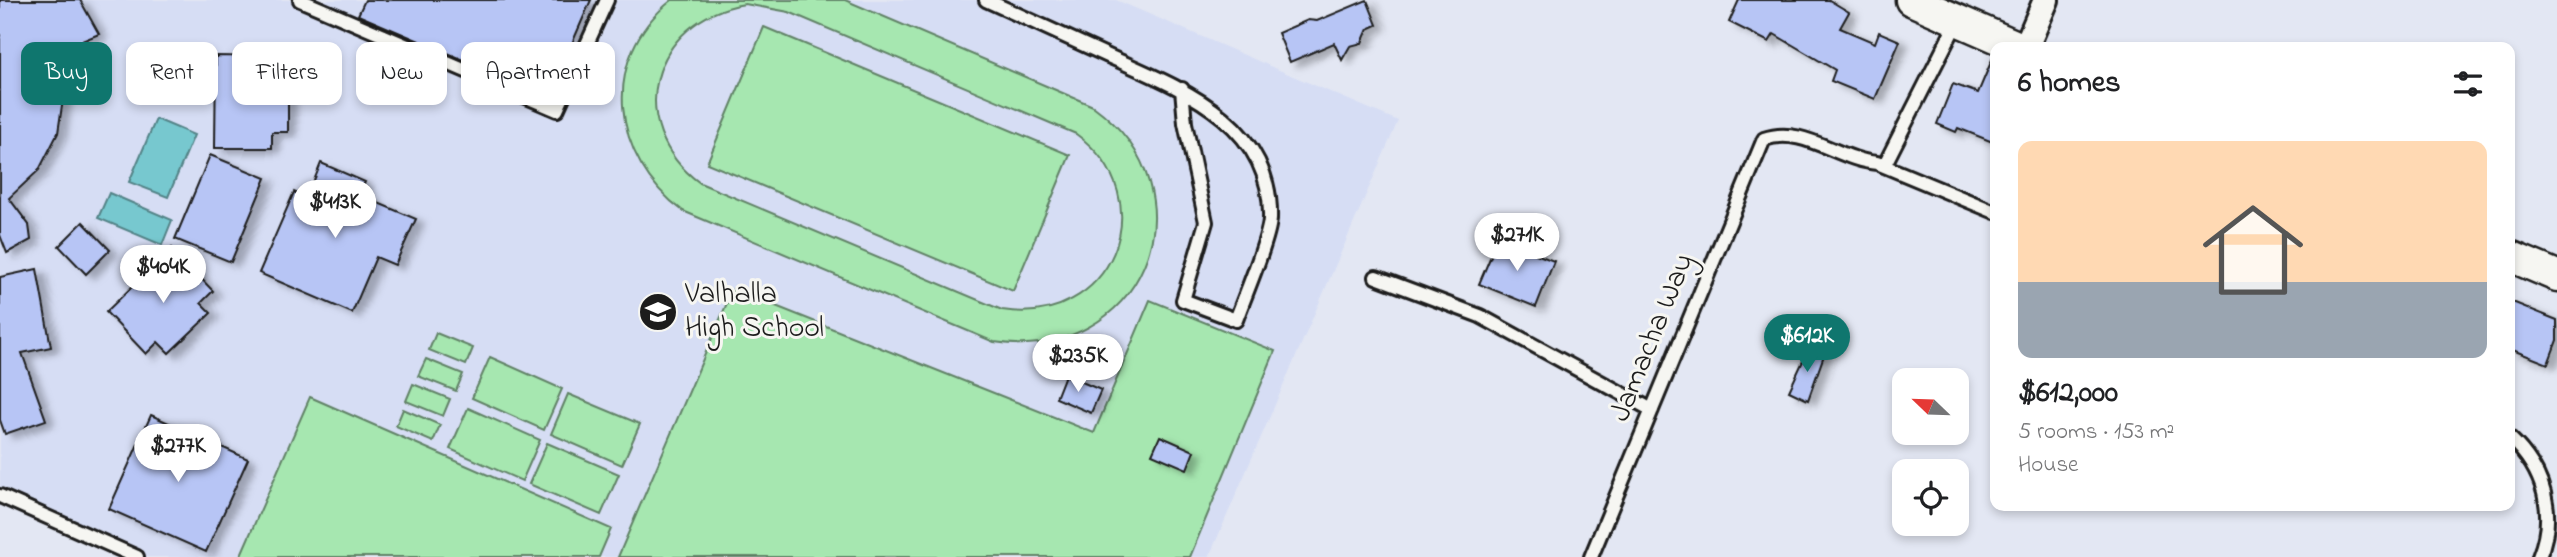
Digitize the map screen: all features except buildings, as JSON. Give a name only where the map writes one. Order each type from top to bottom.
[{"type":"street","points":[[1911,0],[2008,42]]},
{"type":"street","points":[[2028,42],[2046,0]]},
{"type":"street","points":[[2515,258],[2557,276]]},
{"type":"lane","points":[[300,0],[557,110],[607,0]]},
{"type":"lane","points":[[986,0],[1182,89],[1240,133],[1263,167],[1270,221],[1236,320],[1184,300],[1206,222],[1185,123],[1182,89]]},
{"type":"lane","points":[[1958,20],[1884,166],[1990,210]]},
{"type":"lane","name":"Jamacha Way","points":[[1591,557],[1764,139],[1778,134],[1802,138],[1864,162],[1884,166]]},
{"type":"lane","points":[[1376,277],[1480,316],[1651,410]]},
{"type":"lane","points":[[2515,444],[2531,463],[2548,504],[2549,527],[2539,557]]},
{"type":"lane","points":[[0,496],[138,557]]},
{"type":"shaded area","name":"Valhalla High School","points":[[0,0],[1116,0],[1398,121],[1209,557],[121,557],[0,503]]},
{"type":"green space","points":[[672,0],[845,0],[1093,106],[1130,142],[1149,183],[1154,225],[1144,266],[1122,301],[1088,327],[1045,342],[994,342],[683,211],[659,189],[641,164],[629,137],[623,108],[624,79],[633,50],[648,24]],"holes":[[[745,4],[789,12],[1076,134],[1103,161],[1118,191],[1121,223],[1114,253],[1097,279],[1072,299],[1040,310],[1002,310],[700,183],[676,160],[661,133],[655,105],[658,78],[669,52],[687,30],[713,14]]]},
{"type":"green space","points":[[764,27],[1070,155],[1013,291],[707,163]]},
{"type":"green space","points":[[733,289],[1094,433],[1150,300],[1275,351],[1190,557],[618,557]]},
{"type":"green space","points":[[436,333],[473,348],[466,365],[429,350]]},
{"type":"green space","points":[[490,357],[562,389],[544,430],[472,398]]},
{"type":"green space","points":[[426,359],[463,374],[456,391],[418,376]]},
{"type":"green space","points":[[413,384],[450,399],[443,416],[406,401]]},
{"type":"green space","points":[[568,394],[640,424],[622,465],[551,434]]},
{"type":"green space","points":[[310,397],[611,529],[599,557],[240,557]]},
{"type":"green space","points":[[468,408],[540,440],[522,481],[450,449]]},
{"type":"green space","points":[[403,409],[440,425],[433,442],[396,426]]},
{"type":"green space","points":[[547,443],[619,474],[601,515],[529,484]]},
{"type":"water","points":[[156,119],[194,135],[168,197],[129,182]]},
{"type":"water","points":[[109,193],[172,220],[162,245],[98,218]]},
{"type":"place","name":"Valhalla High School","points":[[658,312]]}]
